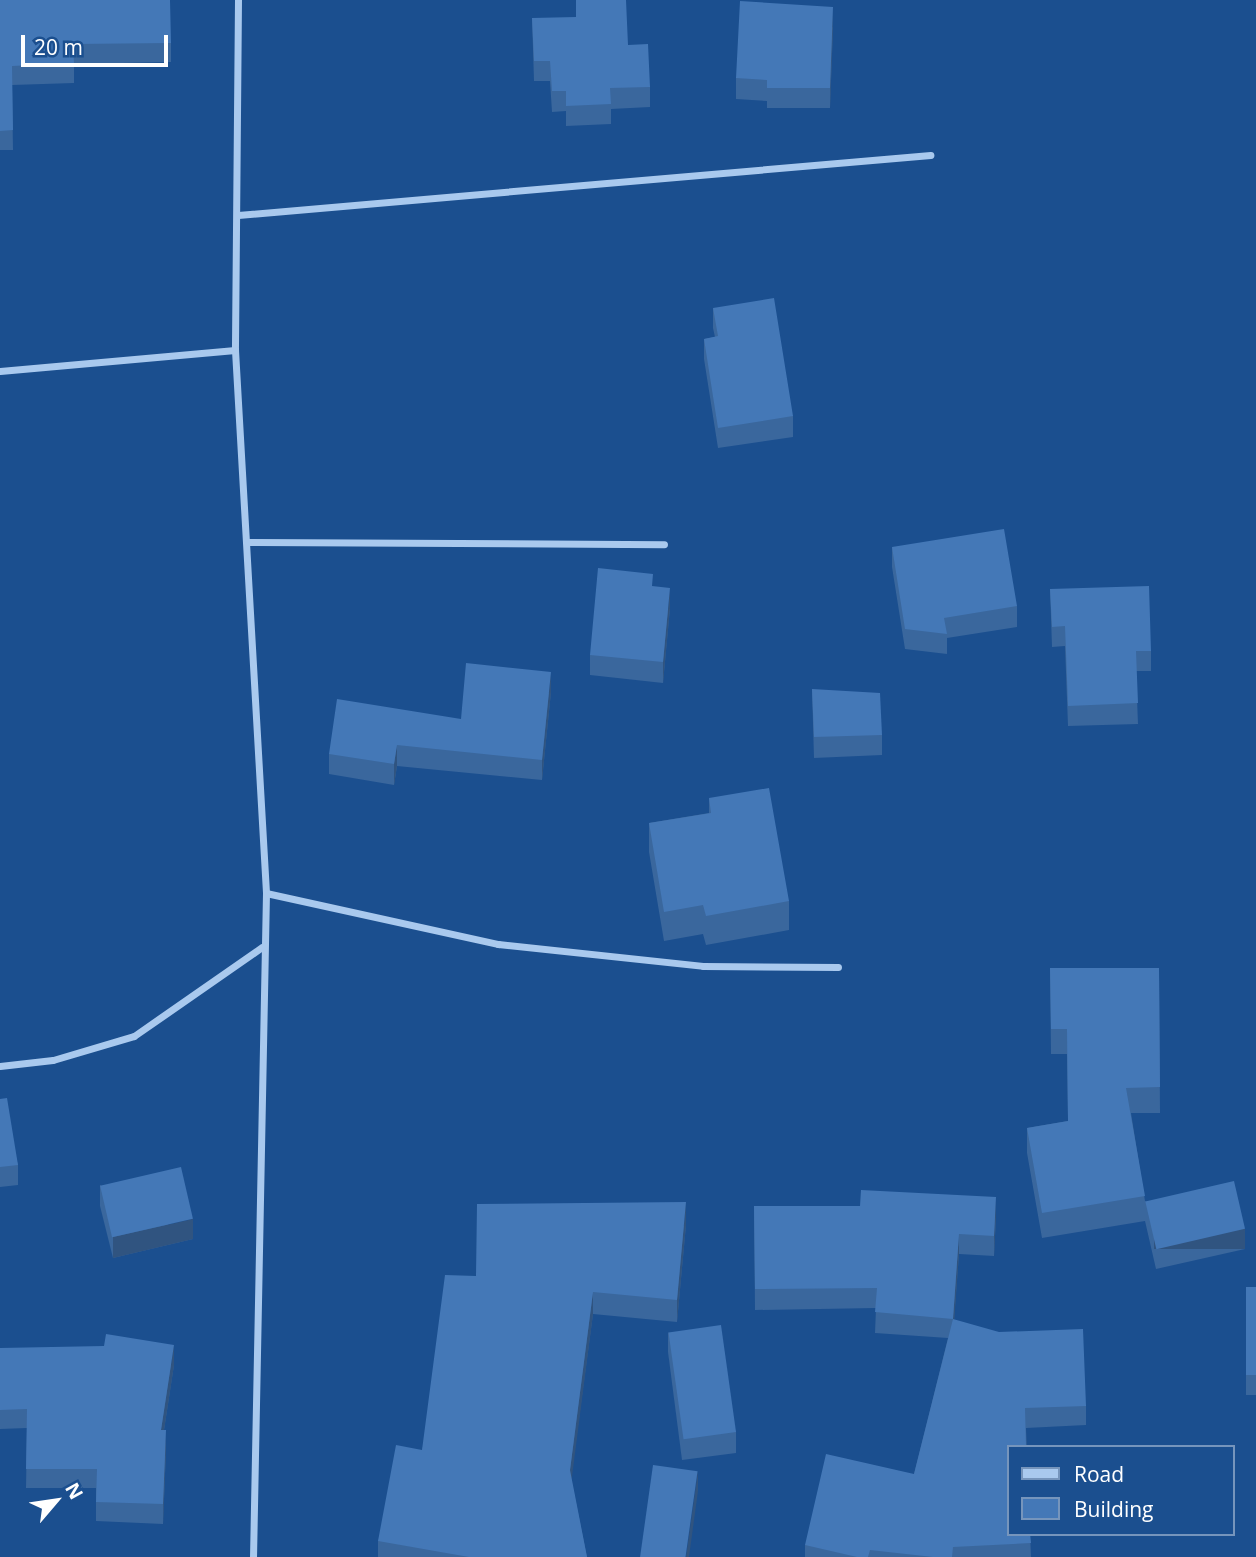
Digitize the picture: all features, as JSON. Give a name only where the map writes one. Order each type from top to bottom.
[{"type":"street","points":[[238,0],[235,350],[266,893],[262,947],[253,1557]]},
{"type":"street","points":[[238,215],[930,155]]},
{"type":"street","points":[[0,371],[235,350]]},
{"type":"street","points":[[247,542],[664,544]]},
{"type":"street","points":[[266,893],[498,944],[703,965],[838,967]]},
{"type":"street","points":[[0,1066],[53,1060],[134,1036],[262,947]]},
{"type":"building","points":[[0,0],[170,0],[171,43],[73,44],[74,63],[12,66],[13,130],[0,131]]},
{"type":"building","points":[[576,0],[626,0],[628,45],[648,44],[650,87],[610,88],[611,104],[566,106],[566,91],[552,91],[550,61],[534,61],[532,18],[576,17]]},
{"type":"building","points":[[740,1],[833,7],[830,88],[767,88],[767,80],[736,78]]},
{"type":"building","points":[[774,298],[793,416],[718,428],[704,339],[718,336],[713,308]]},
{"type":"building","points":[[1004,529],[1017,606],[944,618],[947,634],[905,629],[892,547]]},
{"type":"building","points":[[598,568],[653,574],[652,586],[670,588],[663,662],[590,655]]},
{"type":"building","points":[[1149,586],[1151,651],[1136,651],[1138,703],[1068,706],[1065,626],[1052,627],[1050,589]]},
{"type":"building","points":[[466,663],[551,672],[542,760],[397,745],[394,764],[329,754],[337,699],[461,719]]},
{"type":"building","points":[[812,689],[880,693],[882,735],[814,737]]},
{"type":"building","points":[[769,788],[789,901],[706,916],[703,905],[664,912],[649,823],[711,813],[709,798]]},
{"type":"building","points":[[1050,968],[1159,968],[1160,1087],[1126,1088],[1145,1196],[1042,1213],[1027,1128],[1068,1121],[1067,1029],[1051,1029]]},
{"type":"building","points":[[7,1098],[18,1165],[0,1167],[0,1099]]},
{"type":"building","points":[[181,1167],[193,1219],[112,1237],[100,1186]]},
{"type":"building","points":[[1234,1181],[1245,1229],[1156,1249],[1145,1201]]},
{"type":"building","points":[[861,1190],[996,1197],[994,1236],[959,1234],[953,1319],[875,1312],[877,1288],[755,1289],[754,1206],[860,1206]]},
{"type":"building","points":[[686,1202],[677,1300],[593,1292],[570,1470],[587,1557],[469,1557],[378,1541],[396,1445],[422,1450],[445,1275],[476,1276],[477,1204]]},
{"type":"building","points":[[1246,1287],[1256,1287],[1256,1375],[1246,1375]]},
{"type":"building","points":[[953,1319],[999,1332],[1083,1329],[1086,1406],[1025,1408],[1026,1445],[1007,1445],[1007,1536],[1030,1536],[1031,1543],[953,1547],[952,1557],[870,1550],[868,1557],[857,1557],[805,1545],[826,1454],[914,1474]]},
{"type":"building","points":[[721,1325],[736,1432],[684,1439],[669,1332]]},
{"type":"building","points":[[106,1334],[174,1345],[161,1430],[166,1430],[163,1504],[96,1502],[97,1469],[26,1469],[27,1409],[0,1410],[0,1348],[104,1346]]},
{"type":"building","points":[[653,1465],[698,1471],[686,1557],[640,1557]]}]
